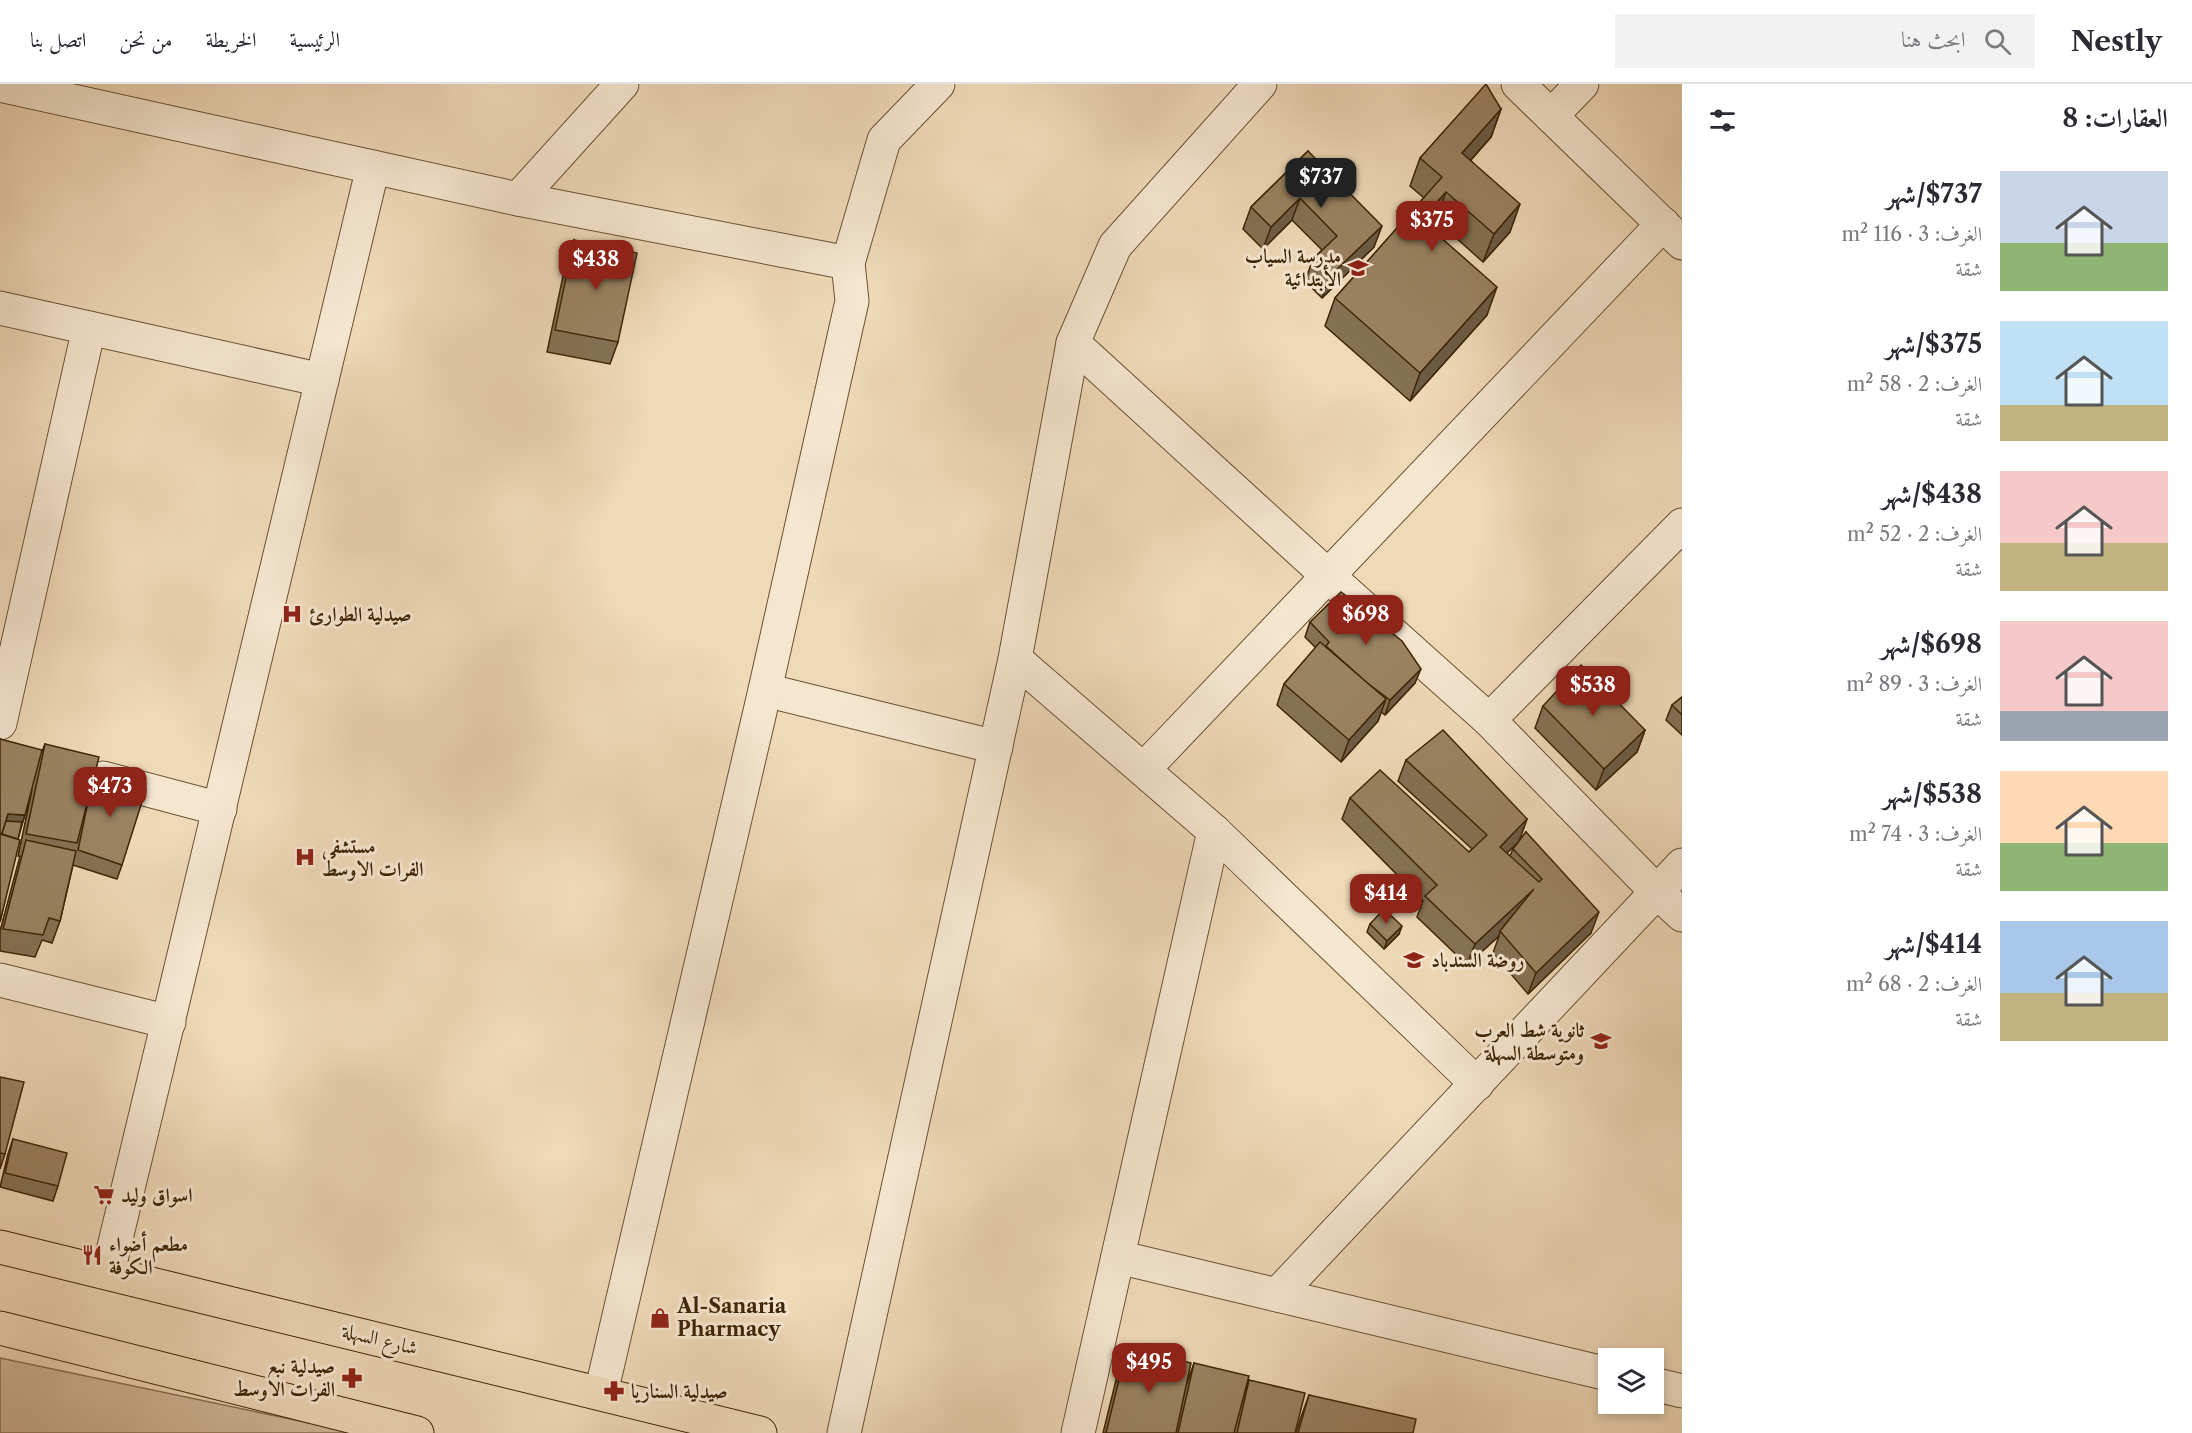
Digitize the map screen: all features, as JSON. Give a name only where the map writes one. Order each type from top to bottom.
[{"type":"main road","name":"شارع السهلة","points":[[0,1247],[760,1433]]},
{"type":"main road","points":[[0,1328],[417,1433]]},
{"type":"street","points":[[518,200],[622,84]]},
{"type":"street","points":[[601,1393],[765,690],[852,301],[848,263],[884,140],[938,84]]},
{"type":"street","points":[[844,1433],[1015,659],[1073,343],[1115,246],[1260,84]]},
{"type":"street","points":[[1144,769],[1327,575],[1672,234],[1518,84]]},
{"type":"street","points":[[1551,116],[1582,84]]},
{"type":"street","points":[[0,85],[518,200],[848,263]]},
{"type":"street","points":[[108,1272],[373,167]]},
{"type":"street","points":[[0,308],[322,380]]},
{"type":"street","points":[[0,723],[89,328]]},
{"type":"street","points":[[1073,343],[1489,720],[1682,915]]},
{"type":"street","points":[[1489,720],[1682,525]]},
{"type":"street","points":[[1015,659],[1214,831],[1477,1084]]},
{"type":"street","points":[[765,690],[996,747]]},
{"type":"street","points":[[69,769],[220,808]]},
{"type":"street","points":[[1078,1433],[1214,831]]},
{"type":"street","points":[[1277,1295],[1682,865]]},
{"type":"street","points":[[0,980],[169,1022]]},
{"type":"street","points":[[1118,1257],[1598,1372]]},
{"type":"street","points":[[1664,1387],[1682,1391]]},
{"type":"shaded area","points":[[0,1358],[357,1433],[0,1433]]},
{"type":"building","points":[[1486,84],[1501,109],[1462,153],[1520,204],[1494,234],[1446,192],[1421,220],[1497,287],[1420,373],[1335,298],[1442,177],[1420,158]]},
{"type":"building","points":[[1308,151],[1382,226],[1330,276],[1313,259],[1337,236],[1300,198],[1271,227],[1251,207]]},
{"type":"building","points":[[574,240],[637,253],[618,342],[555,330]]},
{"type":"building","points":[[1341,592],[1360,606],[1337,634],[1362,609],[1402,641],[1421,669],[1390,700],[1326,646],[1329,642],[1310,622]]},
{"type":"building","points":[[1320,642],[1386,699],[1349,740],[1284,684]]},
{"type":"building","points":[[1581,665],[1645,730],[1604,769],[1543,706]]},
{"type":"building","points":[[1682,697],[1682,715],[1672,705]]},
{"type":"building","points":[[1443,730],[1527,819],[1500,847],[1539,882],[1542,879],[1513,849],[1526,832],[1599,912],[1536,973],[1500,931],[1534,889],[1475,944],[1425,896],[1437,885],[1350,798],[1380,770],[1469,852],[1487,835],[1406,760]]},
{"type":"building","points":[[0,739],[42,750],[25,815],[8,814],[2,834],[0,834]]},
{"type":"building","points":[[45,744],[99,757],[77,843],[26,834]]},
{"type":"building","points":[[94,773],[146,789],[122,865],[78,850]]},
{"type":"building","points":[[6,821],[22,822],[18,839],[2,834]]},
{"type":"building","points":[[0,834],[20,840],[0,922]]},
{"type":"building","points":[[26,840],[76,851],[60,921],[49,918],[43,935],[3,929]]},
{"type":"building","points":[[1384,909],[1402,926],[1387,941],[1370,924]]},
{"type":"building","points":[[0,1077],[24,1082],[5,1154],[0,1153]]},
{"type":"building","points":[[13,1139],[67,1153],[58,1186],[5,1173]]},
{"type":"building","points":[[1127,1347],[1191,1363],[1176,1433],[1106,1433]]},
{"type":"building","points":[[1194,1363],[1249,1376],[1234,1433],[1178,1433]]},
{"type":"building","points":[[1249,1380],[1305,1393],[1295,1433],[1237,1433]]},
{"type":"building","points":[[1309,1395],[1416,1419],[1413,1433],[1298,1433]]},
{"type":"place","name":"مدرسة السياب الأبتدائية","points":[[1358,268]]},
{"type":"place","name":"صيدلية الطوارئ","points":[[292,614]]},
{"type":"place","name":"مستشفى الفرات الاوسط","points":[[305,857]]},
{"type":"place","name":"روضة السندباد","points":[[1414,960]]},
{"type":"place","name":"ثانوية شط العرب ومتوسطة السهلة","points":[[1601,1041]]},
{"type":"place","name":"اسواق وليد","points":[[104,1195]]},
{"type":"place","name":"مطعم أضواء الكوفة","points":[[92,1255]]},
{"type":"place","name":"Al-Sanaria Pharmacy","points":[[660,1318]]},
{"type":"place","name":"صيدلية نبع الفرات الاوسط","points":[[352,1378]]},
{"type":"place","name":"صيدلية السناريا","points":[[614,1391]]}]
